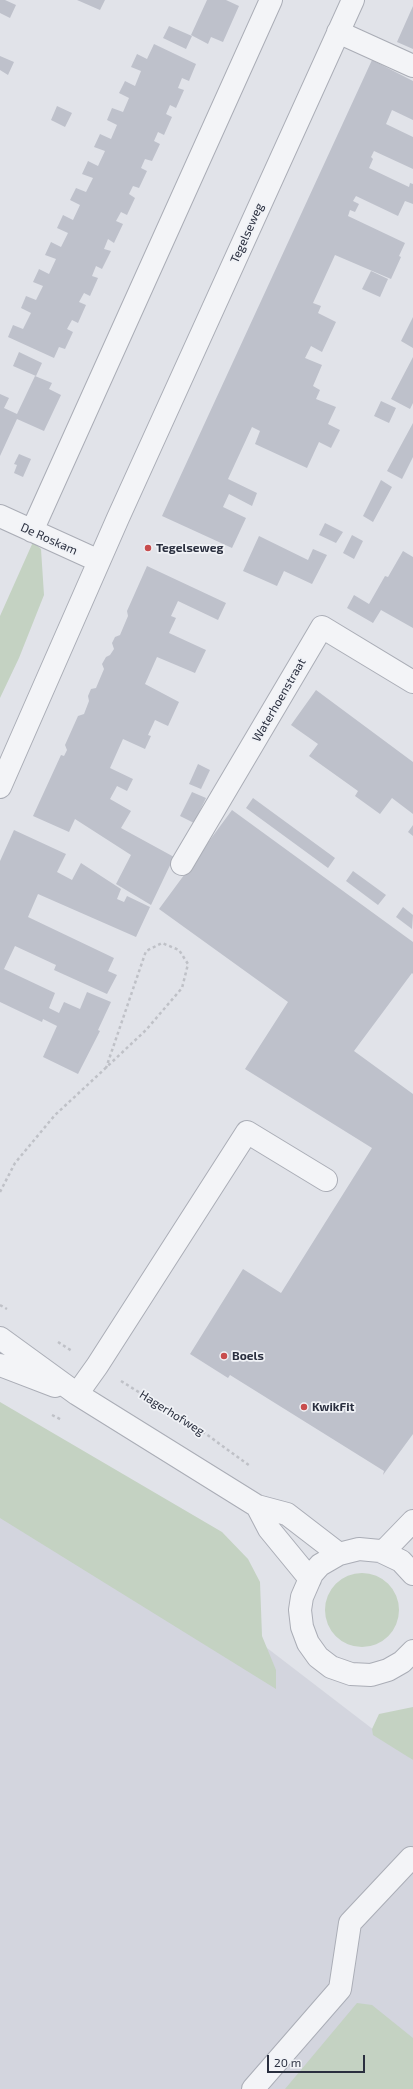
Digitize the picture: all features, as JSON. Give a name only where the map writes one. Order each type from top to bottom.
[{"type":"street","points":[[32,531],[271,0]]},
{"type":"street","name":"Tegelseweg","points":[[0,787],[43,685],[353,0]]},
{"type":"street","points":[[338,32],[413,66]]},
{"type":"street","name":"De Roskam","points":[[0,516],[99,561]]},
{"type":"street","name":"Waterhoenstraat","points":[[182,864],[322,627],[413,682]]},
{"type":"street","name":"Tegelseweg","points":[[0,754],[43,685]]},
{"type":"street","points":[[77,1394],[97,1366],[247,1132],[326,1180]]},
{"type":"street","points":[[0,1338],[77,1394],[257,1506],[287,1514],[339,1554]]},
{"type":"street","points":[[0,1365],[77,1394]]},
{"type":"street","points":[[257,1506],[269,1529],[310,1579]]},
{"type":"street","points":[[383,1552],[413,1521]]},
{"type":"street","points":[[412,1655],[388,1670],[371,1675],[351,1674],[331,1667],[308,1643],[302,1627],[300,1610],[302,1597],[310,1579],[320,1565],[339,1554],[359,1549],[383,1552],[401,1561],[413,1574]]},
{"type":"street","points":[[253,2089],[340,1989],[350,1923],[411,1858]]},
{"type":"path","points":[[0,1192],[15,1163],[55,1115],[106,1068],[146,1030],[182,988],[188,964],[179,950],[162,943],[146,951],[106,1068]]},
{"type":"path","points":[[0,1305],[12,1313]]},
{"type":"path","name":"Hagerhofweg","points":[[57,1342],[206,1434],[254,1468]]},
{"type":"shaded area","points":[[0,1443],[413,1760],[413,2089],[0,2089]]},
{"type":"green space","points":[[33,542],[41,549],[44,595],[19,658],[0,698],[0,616]]},
{"type":"green space","points":[[0,1402],[222,1532],[248,1559],[260,1582],[262,1636],[276,1670],[276,1689],[0,1518]]},
{"type":"green space","points":[[355,1573],[369,1573],[383,1579],[393,1589],[399,1603],[397,1624],[393,1631],[383,1641],[369,1647],[355,1647],[341,1641],[331,1631],[325,1617],[325,1603],[331,1589],[341,1579]]},
{"type":"green space","points":[[413,1707],[413,1760],[373,1735],[372,1729],[379,1714]]},
{"type":"green space","points":[[357,2003],[372,2005],[413,2038],[413,2089],[285,2089]]},
{"type":"building","points":[[0,0],[5,0],[16,5],[10,18],[0,13]]},
{"type":"building","points":[[77,0],[105,0],[100,10]]},
{"type":"building","points":[[207,0],[226,0],[239,6],[223,42],[211,37],[208,44],[191,35]]},
{"type":"building","points":[[413,6],[413,49],[397,42]]},
{"type":"building","points":[[169,26],[192,36],[186,49],[163,38]]},
{"type":"building","points":[[154,44],[196,64],[189,81],[182,78],[178,88],[184,90],[176,108],[170,105],[166,114],[172,117],[164,135],[158,132],[154,141],[160,144],[152,161],[145,159],[141,168],[147,171],[139,188],[133,186],[129,194],[135,198],[127,215],[121,212],[116,221],[123,224],[114,243],[108,239],[104,249],[111,251],[102,269],[96,266],[92,276],[98,278],[90,296],[84,293],[79,302],[86,305],[78,323],[72,320],[67,329],[73,332],[65,349],[59,347],[54,358],[8,337],[13,325],[23,329],[31,313],[21,308],[26,296],[36,300],[43,286],[33,282],[39,269],[49,274],[56,259],[45,255],[51,242],[61,247],[68,233],[57,228],[63,215],[73,220],[80,205],[70,200],[76,188],[86,192],[93,178],[82,174],[88,161],[98,166],[105,151],[94,147],[100,134],[111,139],[117,125],[107,120],[112,108],[123,112],[129,98],[119,93],[125,81],[135,86],[141,71],[131,67],[137,54],[147,59]]},
{"type":"building","points":[[0,56],[14,62],[8,75],[0,70]]},
{"type":"building","points":[[372,60],[413,81],[413,120],[392,110],[386,124],[413,137],[413,169],[374,151],[371,157],[373,159],[369,168],[409,187],[410,183],[413,184],[413,204],[405,201],[398,216],[356,196],[353,201],[359,204],[355,212],[350,210],[348,216],[405,243],[399,256],[401,257],[391,279],[335,255],[313,303],[321,306],[318,313],[336,322],[322,352],[311,346],[305,358],[322,365],[313,386],[320,390],[316,399],[336,407],[328,424],[340,430],[331,448],[319,442],[307,468],[255,444],[260,431],[252,427],[228,479],[257,493],[252,506],[229,494],[223,507],[246,518],[232,548],[162,516]]},
{"type":"building","points":[[57,106],[72,113],[65,127],[51,120]]},
{"type":"building","points":[[371,271],[388,279],[380,297],[362,289]]},
{"type":"building","points":[[413,317],[413,348],[401,341]]},
{"type":"building","points":[[19,352],[42,363],[36,376],[13,366]]},
{"type":"building","points":[[413,357],[413,403],[410,409],[391,399]]},
{"type":"building","points":[[35,376],[52,383],[49,389],[61,395],[44,431],[17,419],[0,456],[0,394],[9,398],[4,408],[17,414]]},
{"type":"building","points":[[381,401],[396,408],[389,423],[374,416]]},
{"type":"building","points":[[413,423],[413,457],[402,479],[387,471]]},
{"type":"building","points":[[19,454],[31,459],[23,477],[14,473],[17,465],[14,464]]},
{"type":"building","points":[[381,480],[392,487],[373,522],[363,516]]},
{"type":"building","points":[[325,523],[343,532],[336,543],[319,535]]},
{"type":"building","points":[[352,535],[363,541],[354,559],[343,553]]},
{"type":"building","points":[[259,536],[308,560],[313,549],[327,555],[312,584],[284,571],[277,586],[243,571]]},
{"type":"building","points":[[403,551],[413,557],[413,628],[381,610],[373,623],[347,608],[354,595],[369,604],[385,576],[388,577]]},
{"type":"building","points":[[147,566],[226,603],[218,620],[178,601],[171,616],[176,618],[169,633],[206,650],[195,673],[157,657],[145,684],[179,702],[168,726],[155,720],[148,735],[151,736],[145,749],[123,739],[110,768],[133,779],[127,791],[117,786],[110,799],[131,811],[121,828],[174,857],[151,905],[116,884],[131,855],[75,819],[69,832],[33,816],[61,755],[64,756],[67,750],[65,745],[78,716],[84,714],[89,701],[88,696],[91,689],[96,688],[104,669],[102,664],[106,657],[110,655],[114,649],[112,643],[115,637],[120,635],[128,616],[127,611]]},
{"type":"building","points":[[316,690],[413,762],[413,814],[392,798],[380,814],[355,796],[358,791],[309,756],[318,744],[291,725]]},
{"type":"building","points":[[198,764],[210,770],[201,789],[189,784]]},
{"type":"building","points":[[192,792],[206,798],[194,823],[180,816]]},
{"type":"building","points":[[253,798],[335,858],[328,868],[246,808]]},
{"type":"building","points":[[232,810],[413,942],[413,974],[412,973],[354,1051],[413,1094],[413,1434],[383,1475],[384,1471],[230,1375],[228,1378],[190,1354],[243,1269],[281,1293],[372,1148],[245,1069],[288,1002],[159,909]]},
{"type":"building","points":[[413,825],[413,836],[408,832]]},
{"type":"building","points":[[14,830],[66,854],[57,872],[72,880],[81,863],[121,889],[117,899],[124,902],[127,896],[150,907],[136,937],[38,894],[28,917],[114,958],[108,971],[117,975],[107,994],[54,970],[56,965],[15,946],[4,969],[55,993],[49,1008],[59,1013],[64,1002],[80,1009],[87,992],[111,1002],[98,1030],[100,1031],[78,1074],[43,1057],[57,1026],[43,1019],[42,1022],[0,1002],[0,861]]},
{"type":"building","points":[[353,871],[386,895],[378,905],[346,881]]},
{"type":"building","points":[[403,907],[413,915],[412,929],[396,917]]},
{"type":"place","name":"Tegelseweg","points":[[148,548]]},
{"type":"place","name":"Boels","points":[[224,1356]]},
{"type":"place","name":"KwikFit","points":[[304,1407]]}]
